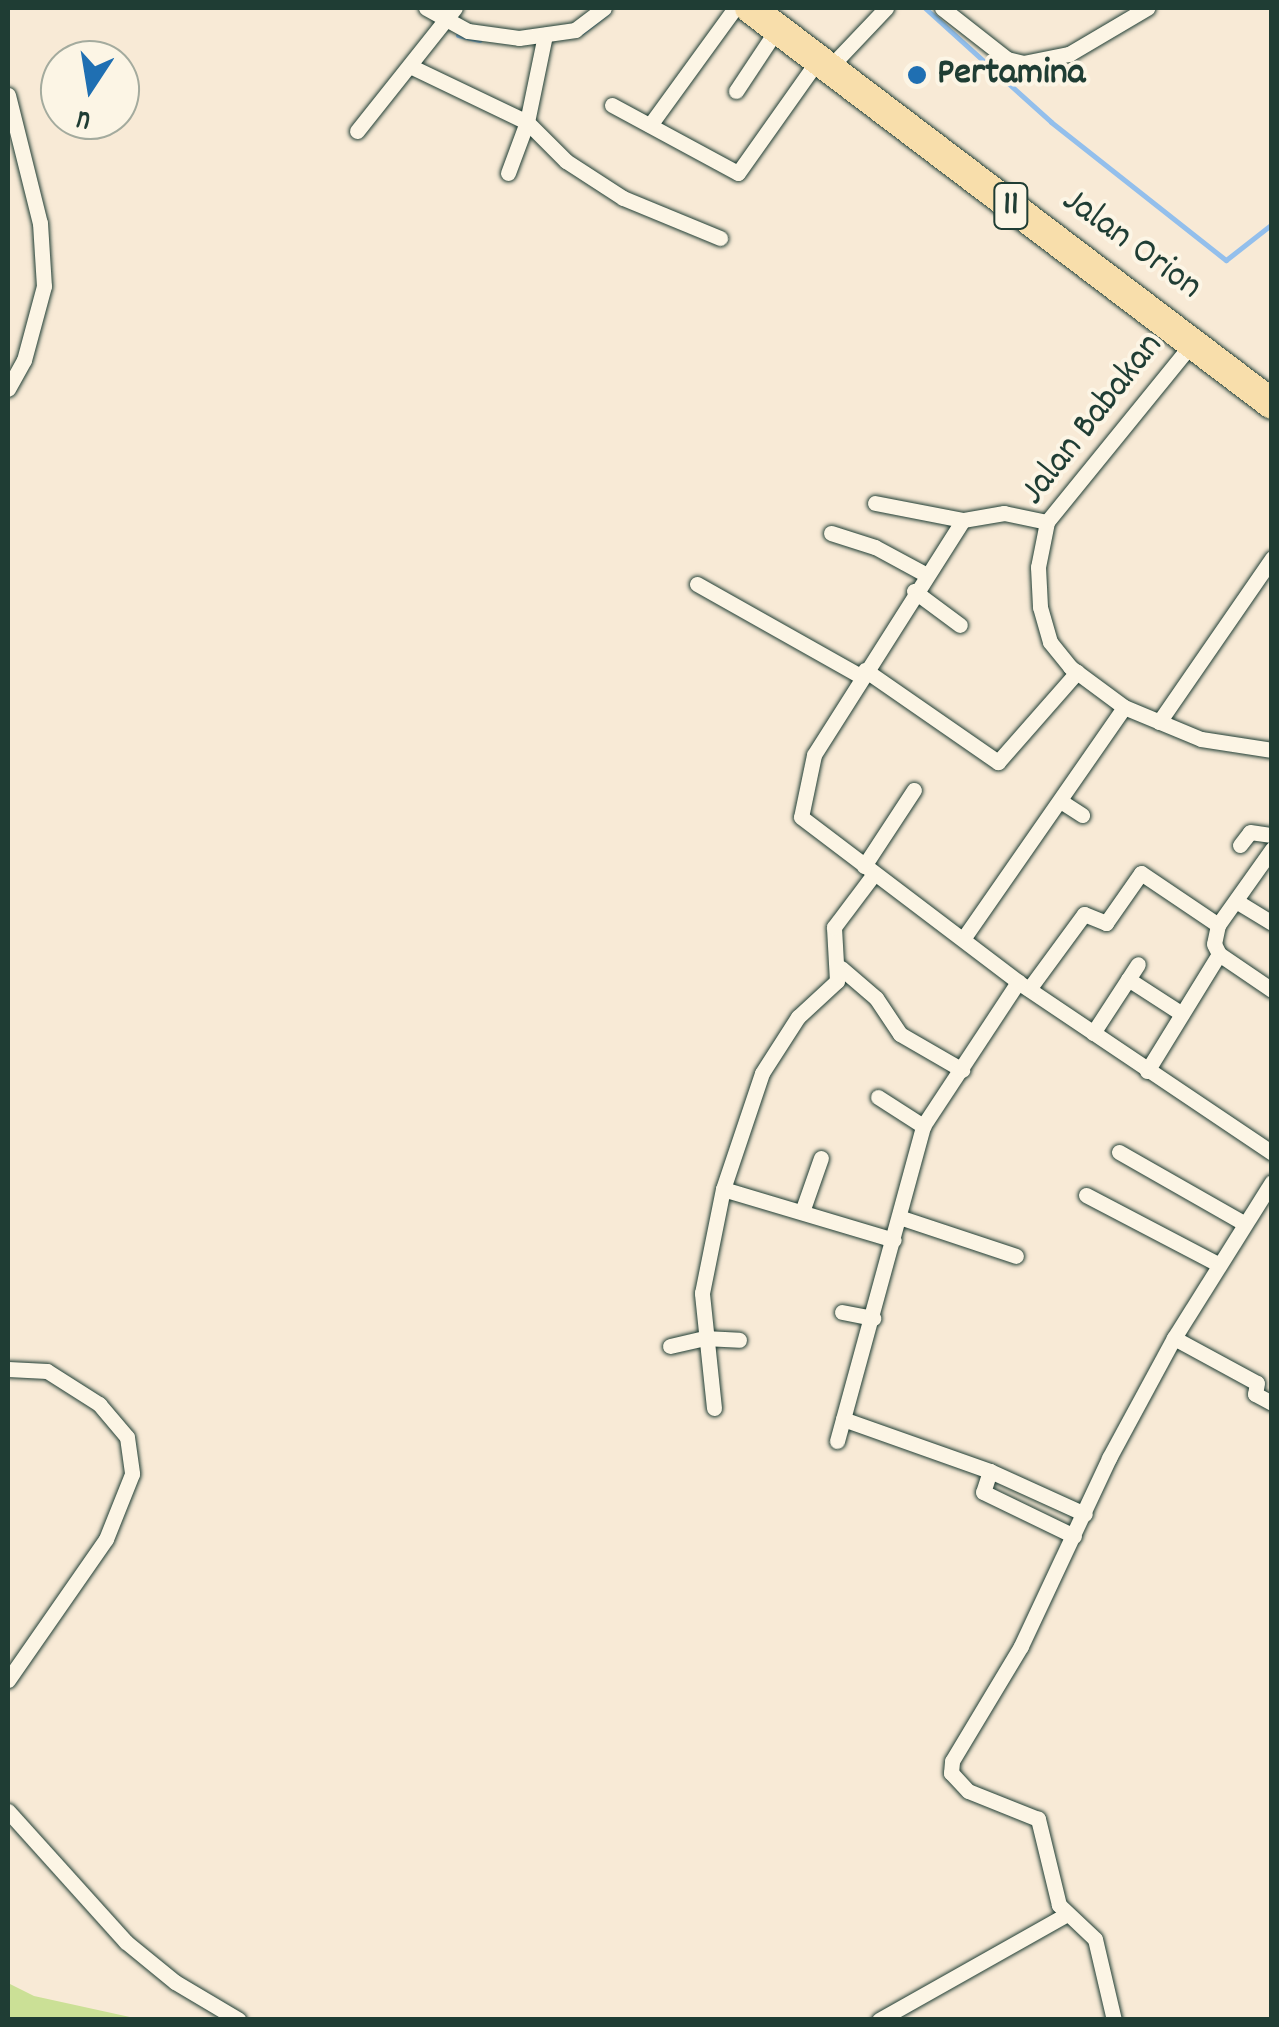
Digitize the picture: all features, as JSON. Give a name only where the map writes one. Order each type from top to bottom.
[{"type":"highway","name":"Jalan Orion","points":[[750,8],[1194,341],[1272,404]]},
{"type":"street","points":[[426,8],[446,22],[485,34],[545,35],[575,30],[604,8]]},
{"type":"street","points":[[357,131],[456,8]]},
{"type":"street","points":[[650,125],[735,8]]},
{"type":"street","points":[[612,105],[738,173],[824,64],[886,8]]},
{"type":"street","points":[[942,8],[1007,58],[1023,63],[1068,54],[1147,8]]},
{"type":"street","points":[[736,91],[777,28]]},
{"type":"street","points":[[508,172],[526,122],[545,35]]},
{"type":"street","points":[[412,67],[526,122],[591,180],[720,238]]},
{"type":"street","points":[[8,95],[40,223],[44,286],[24,360],[8,389]]},
{"type":"street","name":"Jalan Babakan","points":[[1194,341],[1048,522],[1038,567],[1040,607],[1050,642],[1077,672],[1124,707],[1201,740],[1272,750]]},
{"type":"street","points":[[875,503],[964,520],[1004,513],[1048,522]]},
{"type":"street","points":[[964,520],[914,591],[814,754],[799,804],[804,821],[1023,985],[1272,1154]]},
{"type":"street","points":[[831,533],[876,547],[925,574]]},
{"type":"street","points":[[1159,722],[1272,558]]},
{"type":"street","points":[[697,584],[862,673],[998,762],[1077,672]]},
{"type":"street","points":[[914,591],[960,624]]},
{"type":"street","points":[[962,939],[1062,802],[1124,707]]},
{"type":"street","points":[[914,790],[834,927],[841,968],[876,998],[900,1034],[962,1070]]},
{"type":"street","points":[[1062,802],[1082,814]]},
{"type":"street","points":[[1240,845],[1250,832],[1272,835]]},
{"type":"street","points":[[1147,1071],[1219,954],[1218,925],[1272,849]]},
{"type":"street","points":[[838,1442],[924,1126],[1023,985],[1084,914],[1106,923],[1142,874],[1218,925]]},
{"type":"street","points":[[1236,900],[1272,923]]},
{"type":"street","points":[[1219,954],[1272,990]]},
{"type":"street","points":[[1093,1033],[1138,964]]},
{"type":"street","points":[[714,1408],[704,1338],[704,1264],[722,1189],[762,1073],[841,968]]},
{"type":"street","points":[[1128,979],[1182,1014]]},
{"type":"street","points":[[878,1097],[924,1126]]},
{"type":"street","points":[[1120,1152],[1244,1224]]},
{"type":"street","points":[[803,1210],[821,1158]]},
{"type":"street","points":[[1114,2020],[1095,1938],[1064,1916],[1038,1819],[968,1791],[952,1772],[952,1761],[1021,1646],[1174,1338],[1270,1186]]},
{"type":"street","points":[[722,1189],[894,1240]]},
{"type":"street","points":[[1086,1195],[1218,1264]]},
{"type":"street","points":[[902,1218],[1016,1256]]},
{"type":"street","points":[[842,1312],[872,1318]]},
{"type":"street","points":[[670,1346],[704,1338],[739,1340]]},
{"type":"street","points":[[1174,1338],[1257,1383],[1255,1394],[1272,1403]]},
{"type":"street","points":[[8,1368],[47,1371],[99,1404],[127,1437],[132,1474],[106,1539],[8,1680]]},
{"type":"street","points":[[842,1419],[990,1471],[1084,1514]]},
{"type":"street","points":[[990,1471],[983,1492],[1074,1536]]},
{"type":"street","points":[[8,1811],[126,1942],[175,1982],[239,2020]]},
{"type":"street","points":[[879,2020],[1064,1916]]},
{"type":"green space","points":[[8,1983],[34,1996],[139,2019],[8,2019]]},
{"type":"waterway","points":[[925,8],[1051,122],[1226,260],[1272,224]]},
{"type":"waterway","points":[[582,32],[608,12]]},
{"type":"waterway","points":[[458,35],[479,40]]},
{"type":"place","name":"Pertamina","points":[[917,75]]}]
